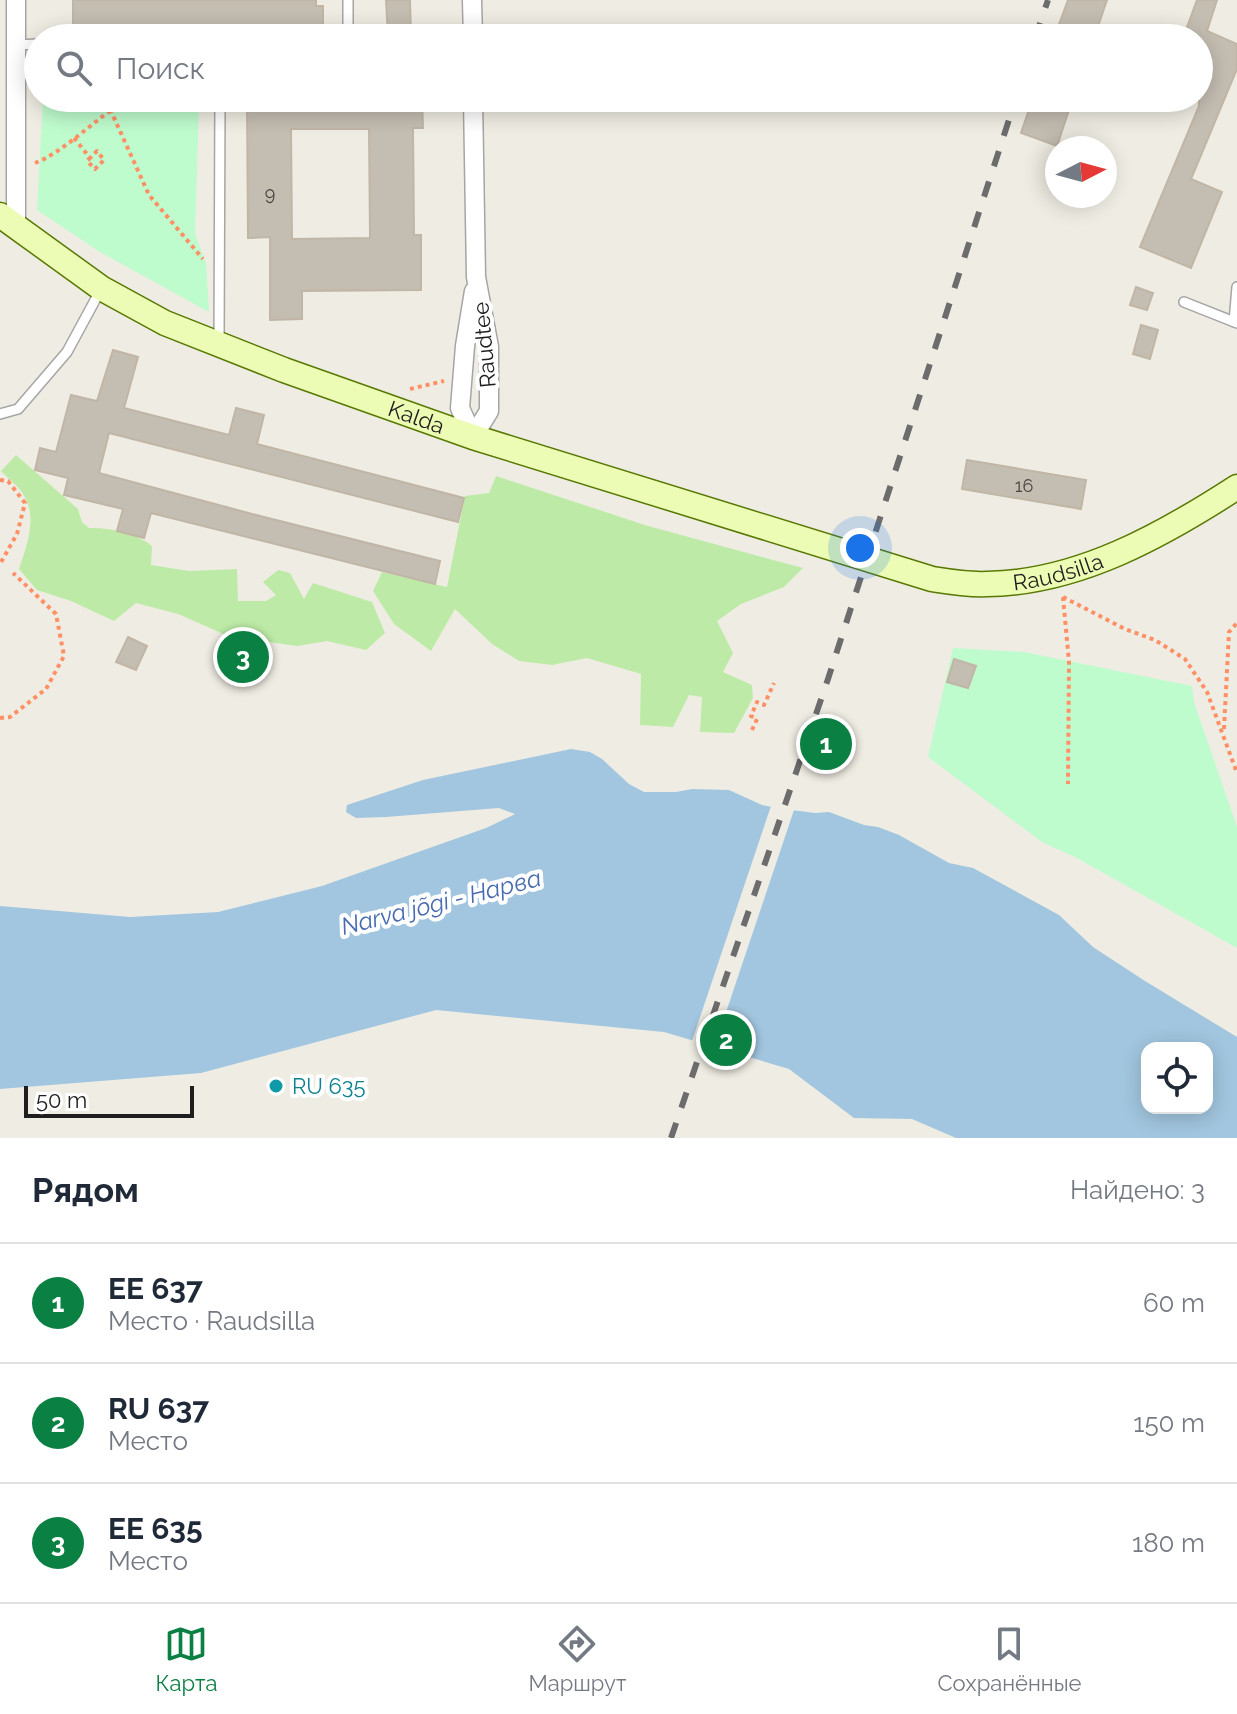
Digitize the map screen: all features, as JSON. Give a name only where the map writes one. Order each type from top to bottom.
[{"type":"street","points":[[8,221],[16,168],[16,0]]},
{"type":"street","points":[[472,0],[473,24]]},
{"type":"street","name":"Raudtee","points":[[473,112],[476,277],[460,408],[473,437]]},
{"type":"street","name":"Kalda","points":[[8,221],[101,288],[165,323],[284,370],[473,437],[862,558]]},
{"type":"street","name":"Raudtee","points":[[473,437],[489,411],[489,347],[476,277]]},
{"type":"street","name":"Raudsilla","points":[[862,558],[960,584],[1025,581],[1077,569],[1105,558],[1188,518],[1237,487]]},
{"type":"lane","points":[[348,0],[348,24]]},
{"type":"lane","points":[[16,45],[24,45]]},
{"type":"lane","points":[[219,344],[220,112]]},
{"type":"lane","points":[[1184,302],[1236,323],[1237,287]]},
{"type":"lane","points":[[0,414],[18,409],[67,352],[101,288]]},
{"type":"path","points":[[16,168],[40,162],[106,112]]},
{"type":"path","points":[[111,112],[149,195],[206,263],[220,265]]},
{"type":"path","points":[[74,138],[90,158]]},
{"type":"path","points":[[409,389],[448,380],[461,382]]},
{"type":"path","points":[[0,480],[8,481],[25,503],[17,534],[0,564]]},
{"type":"path","points":[[0,718],[10,717],[46,689],[64,656],[56,614],[13,573]]},
{"type":"path","points":[[1068,784],[1069,662],[1063,597],[1125,629],[1155,640],[1185,659],[1207,692],[1237,765]]},
{"type":"path","points":[[1237,623],[1229,632],[1224,734],[1237,773]]},
{"type":"path","points":[[752,730],[757,719],[751,716],[757,702],[764,705],[774,683]]},
{"type":"green space","points":[[42,112],[199,112],[195,234],[206,263],[209,312],[100,252],[37,210]]},
{"type":"green space","points":[[16,455],[78,509],[82,522],[89,528],[122,532],[152,546],[151,565],[189,571],[237,569],[238,601],[266,601],[276,595],[263,582],[278,570],[290,573],[304,599],[313,583],[372,602],[385,633],[366,650],[327,641],[297,646],[228,636],[178,614],[136,603],[114,621],[71,601],[37,590],[19,569],[30,531],[30,512],[23,494],[1,471]]},
{"type":"green space","points":[[496,476],[648,526],[803,568],[784,587],[741,604],[717,621],[733,653],[723,672],[752,685],[753,698],[734,733],[700,732],[702,697],[689,695],[673,727],[640,725],[641,674],[587,658],[552,665],[519,661],[492,644],[455,609],[431,651],[394,624],[373,591],[382,572],[447,587],[465,496],[489,493]]},
{"type":"green space","points":[[953,648],[1024,652],[1192,686],[1194,702],[1237,827],[1237,948],[1077,858],[1042,842],[928,757]]},
{"type":"water","name":"Narva jõgi - Нарва","points":[[571,749],[590,752],[602,759],[629,784],[644,792],[729,790],[762,805],[815,813],[829,812],[878,827],[949,863],[973,868],[1059,915],[1093,947],[1237,1037],[1237,1138],[956,1138],[912,1119],[854,1118],[789,1069],[664,1032],[436,1010],[201,1073],[0,1089],[0,906],[130,917],[218,912],[322,886],[486,828],[515,814],[499,808],[356,818],[346,812],[347,805],[423,780]]},
{"type":"pier","points":[[772,803],[795,807],[713,1051],[691,1044]]},
{"type":"building","points":[[73,0],[316,0],[316,6],[323,6],[323,24],[73,24]]},
{"type":"building","points":[[386,0],[410,0],[411,24],[387,24]]},
{"type":"building","points":[[1068,0],[1107,0],[1099,24],[1059,24]]},
{"type":"building","points":[[1197,0],[1217,0],[1209,24],[1188,24]]},
{"type":"building","points":[[1213,34],[1237,44],[1237,69],[1191,179],[1222,192],[1191,268],[1140,247],[1196,112],[1213,112]]},
{"type":"building","points":[[247,112],[422,112],[423,128],[413,128],[414,235],[421,235],[421,290],[302,291],[302,319],[270,320],[270,237],[248,238]],"holes":[[[291,129],[369,129],[370,238],[292,239]]]},
{"type":"building","points":[[1028,112],[1068,112],[1060,136],[1045,136],[1045,142],[1021,133]]},
{"type":"building","points":[[1136,287],[1153,293],[1147,310],[1130,305]]},
{"type":"building","points":[[1141,325],[1158,330],[1150,359],[1133,354]]},
{"type":"building","points":[[113,350],[138,357],[124,408],[229,435],[236,408],[264,415],[257,444],[464,498],[458,522],[109,433],[99,473],[440,561],[435,584],[151,513],[144,538],[117,531],[123,509],[64,495],[68,478],[35,470],[40,448],[56,452],[71,395],[97,401]]},
{"type":"building","points":[[967,460],[1086,480],[1081,509],[962,489]]},
{"type":"building","points":[[128,637],[147,646],[136,670],[116,662]]},
{"type":"building","points":[[954,659],[976,666],[968,688],[947,682]]},
{"type":"railway","points":[[1040,24],[1048,0]]},
{"type":"railway","points":[[671,1138],[828,679],[1011,112]]},
{"type":"place","name":"EE 635","points":[[243,657]]},
{"type":"place","name":"EE 637","points":[[826,744]]},
{"type":"place","name":"RU 637","points":[[726,1040]]},
{"type":"place","name":"RU 635","points":[[276,1086]]}]
